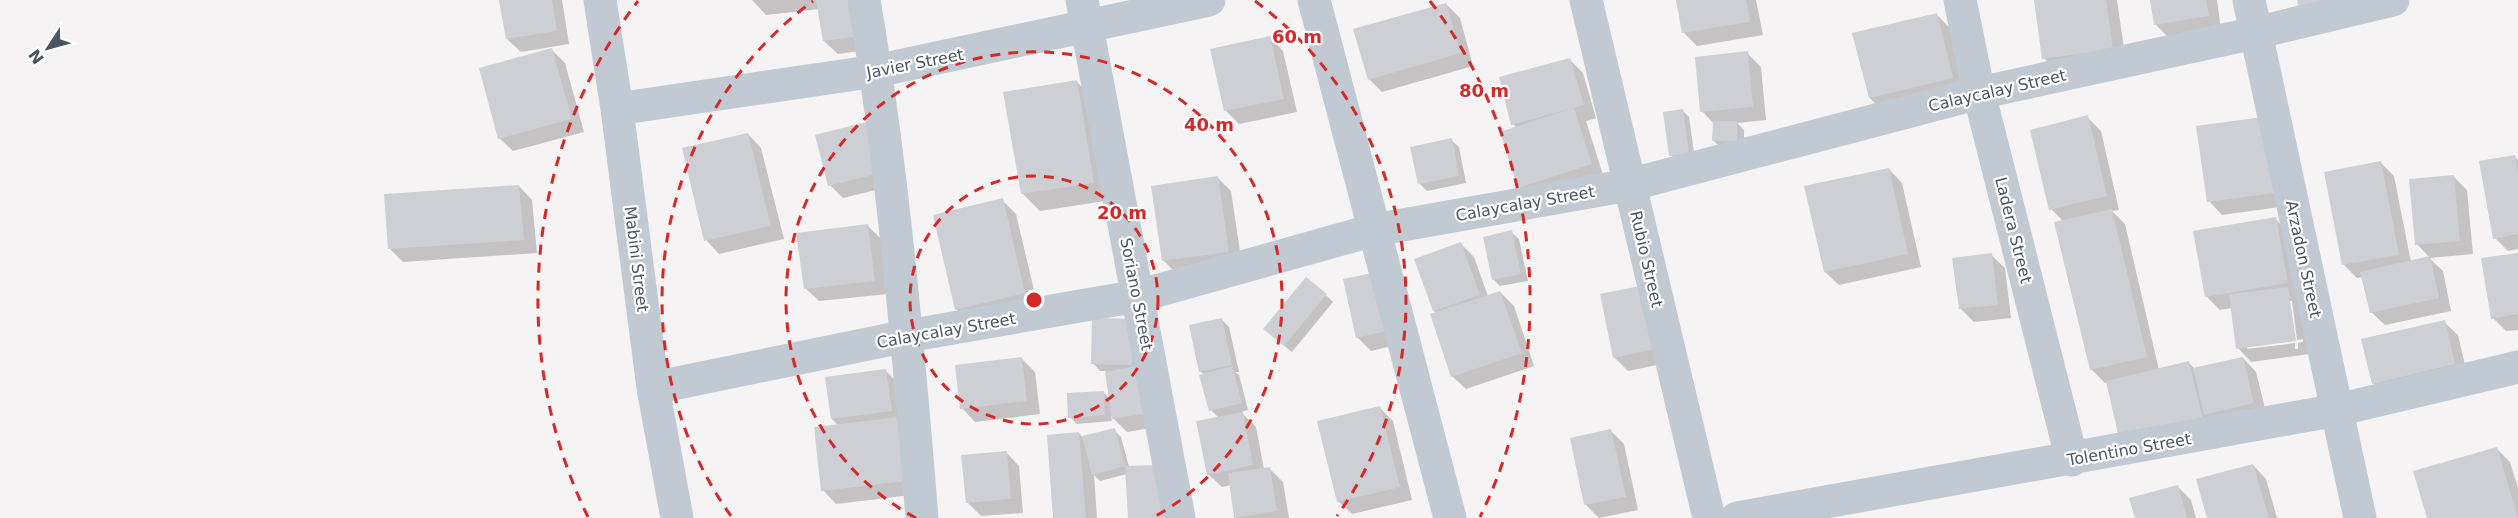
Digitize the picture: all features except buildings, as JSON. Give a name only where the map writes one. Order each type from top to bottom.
[{"type":"street","name":"Mabini Street","points":[[600,0],[617,109],[653,388],[677,518]]},
{"type":"street","points":[[864,0],[876,71],[907,336],[921,518]]},
{"type":"street","name":"Javier Street","points":[[617,109],[876,71],[1085,14],[1209,0]]},
{"type":"street","points":[[1314,0],[1450,518]]},
{"type":"street","name":"Rubio Street","points":[[1586,0],[1709,518]]},
{"type":"street","name":"Ladera Street","points":[[1960,0],[1980,93],[2072,460]]},
{"type":"street","name":"Arzadon Street","points":[[2249,0],[2360,518]]},
{"type":"street","name":"Calaycalay Street","points":[[653,388],[907,336],[1138,296],[1374,230],[1629,185],[1980,93],[2255,33],[2393,0]]},
{"type":"street","name":"Soriano Street","points":[[1085,14],[1179,518]]},
{"type":"street","name":"Tolentino Street","points":[[1737,518],[2072,460],[2337,410],[2518,367]]}]
